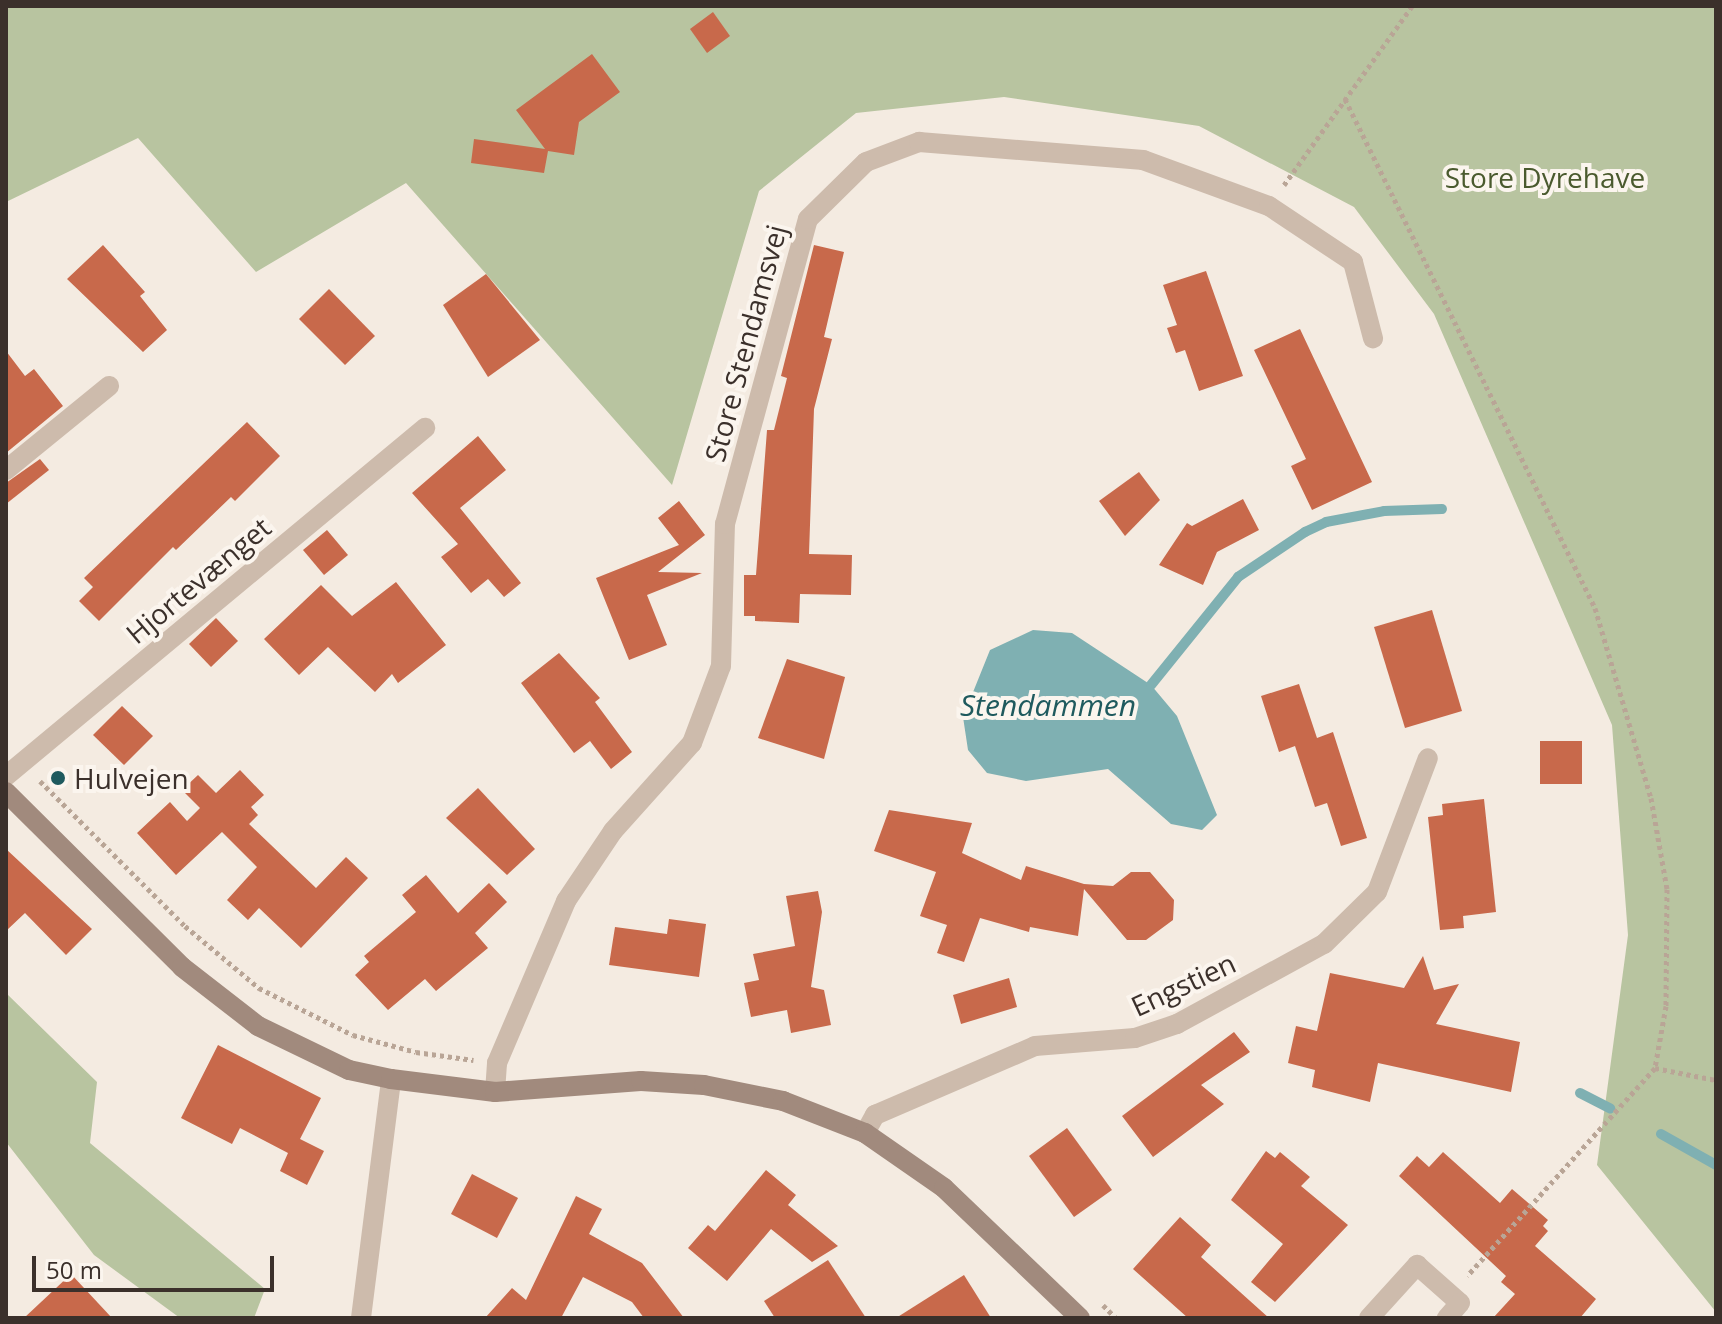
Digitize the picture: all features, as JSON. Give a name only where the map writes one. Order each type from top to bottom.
[{"type":"street","name":"Store Stendamsvej","points":[[495,1092],[497,1063],[566,901],[613,831],[692,743],[721,666],[725,524],[808,219],[866,162],[919,142],[1143,160],[1269,206],[1353,262],[1373,338]]},
{"type":"street","points":[[6,470],[109,386]]},
{"type":"street","name":"Hjortevænget","points":[[14,769],[425,428]]},
{"type":"street","name":"Engstien","points":[[865,1133],[875,1115],[1035,1046],[1135,1038],[1177,1024],[1324,944],[1377,892],[1428,758]]},
{"type":"street","points":[[6,792],[182,967],[258,1026],[349,1070],[391,1079],[495,1092],[641,1081],[704,1085],[783,1101],[865,1133],[944,1188],[1080,1318]]},
{"type":"street","points":[[361,1318],[391,1079]]},
{"type":"street","points":[[1369,1318],[1417,1265],[1454,1311]]},
{"type":"path","points":[[1269,206],[1412,6]]},
{"type":"path","points":[[1345,99],[1595,608],[1651,798],[1667,889],[1666,1006],[1655,1068],[1467,1273],[1454,1311]]},
{"type":"path","points":[[14,769],[185,926],[259,988],[353,1035],[416,1052],[497,1063]]},
{"type":"path","points":[[1655,1068],[1716,1080]]},
{"type":"path","points":[[1095,1297],[1116,1318]]},
{"type":"green space","name":"Store Dyrehave","points":[[6,6],[1716,6],[1716,1312],[1597,1165],[1628,935],[1612,725],[1434,314],[1354,207],[1199,126],[1004,97],[856,113],[759,191],[672,485],[406,183],[256,272],[138,138],[6,202]]},
{"type":"green space","points":[[6,993],[97,1082],[90,1143],[265,1289],[254,1318],[180,1318],[94,1255],[6,1142]]},
{"type":"water","name":"Stendammen","points":[[1033,630],[1072,633],[1151,685],[1177,716],[1217,815],[1202,830],[1171,824],[1108,769],[1026,781],[987,773],[968,750],[963,717],[990,650]]},
{"type":"building","points":[[713,12],[730,36],[707,53],[690,29]]},
{"type":"building","points":[[592,54],[620,92],[579,122],[574,155],[548,151],[544,173],[471,163],[474,139],[545,149],[516,110]]},
{"type":"building","points":[[103,245],[145,292],[140,296],[167,330],[143,352],[67,279]]},
{"type":"building","points":[[814,245],[844,252],[824,337],[832,339],[814,409],[809,554],[852,555],[851,595],[800,594],[799,623],[755,621],[755,616],[744,616],[744,575],[756,575],[767,430],[774,430],[787,378],[781,376]]},
{"type":"building","points":[[1206,271],[1243,376],[1199,391],[1185,350],[1176,353],[1167,328],[1177,325],[1163,285]]},
{"type":"building","points":[[486,274],[540,340],[488,377],[443,305]]},
{"type":"building","points":[[329,289],[375,336],[345,365],[299,319]]},
{"type":"building","points":[[1300,329],[1372,482],[1312,510],[1291,466],[1306,459],[1254,350]]},
{"type":"building","points":[[6,351],[25,376],[34,369],[63,406],[6,453]]},
{"type":"building","points":[[247,422],[280,456],[235,501],[231,497],[176,550],[173,547],[99,621],[79,601],[93,587],[84,578]]},
{"type":"building","points":[[478,436],[506,470],[460,508],[521,583],[504,597],[488,579],[471,593],[441,557],[458,544],[412,493]]},
{"type":"building","points":[[40,459],[49,470],[6,504],[6,483]]},
{"type":"building","points":[[1139,472],[1160,500],[1125,536],[1099,501]]},
{"type":"building","points":[[1243,499],[1259,530],[1217,552],[1203,585],[1159,565],[1187,523],[1192,526]]},
{"type":"building","points":[[679,501],[705,535],[658,572],[702,573],[647,595],[667,645],[629,660],[596,578],[679,545],[658,518]]},
{"type":"building","points":[[327,530],[348,555],[324,575],[303,550]]},
{"type":"building","points":[[396,582],[446,645],[398,683],[392,674],[375,692],[328,647],[299,675],[264,639],[321,585],[352,616]]},
{"type":"building","points":[[1432,610],[1462,711],[1405,728],[1374,627]]},
{"type":"building","points":[[216,618],[238,641],[211,667],[189,644]]},
{"type":"building","points":[[559,653],[600,698],[595,702],[632,752],[611,769],[590,741],[574,753],[521,683]]},
{"type":"building","points":[[787,659],[845,677],[824,759],[758,738]]},
{"type":"building","points":[[1299,684],[1317,738],[1333,732],[1367,838],[1341,846],[1327,803],[1315,807],[1295,746],[1279,752],[1261,696]]},
{"type":"building","points":[[122,706],[153,736],[124,765],[93,735]]},
{"type":"building","points":[[1540,741],[1582,741],[1582,784],[1540,784]]},
{"type":"building","points":[[240,770],[264,795],[251,807],[258,815],[249,824],[316,888],[346,857],[368,878],[301,948],[259,908],[248,920],[227,900],[257,867],[222,832],[176,875],[137,833],[170,802],[187,821],[200,808],[182,790],[198,775],[216,793]]},
{"type":"building","points":[[478,788],[535,849],[507,875],[446,818]]},
{"type":"building","points":[[1484,799],[1496,912],[1463,916],[1464,928],[1440,930],[1428,817],[1443,815],[1442,804]]},
{"type":"building","points":[[889,810],[972,823],[962,853],[1021,880],[1026,866],[1084,884],[1113,886],[1131,872],[1150,872],[1174,900],[1173,920],[1146,940],[1127,940],[1084,889],[1078,936],[1030,927],[1029,932],[980,918],[964,962],[937,953],[947,925],[920,916],[936,872],[874,851]]},
{"type":"building","points":[[6,849],[92,929],[66,955],[25,913],[6,931]]},
{"type":"building","points":[[426,875],[458,913],[489,883],[507,902],[475,933],[488,948],[436,991],[425,979],[388,1010],[355,975],[369,962],[364,956],[416,912],[402,895]]},
{"type":"building","points":[[818,891],[822,912],[811,987],[824,990],[831,1025],[791,1033],[787,1010],[751,1017],[744,983],[759,980],[753,954],[795,946],[786,896]]},
{"type":"building","points":[[669,919],[706,924],[699,977],[609,965],[615,927],[667,934]]},
{"type":"building","points":[[1423,956],[1434,990],[1459,984],[1436,1024],[1520,1042],[1511,1092],[1378,1063],[1370,1102],[1312,1087],[1315,1070],[1288,1063],[1296,1026],[1317,1031],[1330,973],[1404,988]]},
{"type":"building","points":[[1009,978],[1017,1007],[961,1024],[953,995]]},
{"type":"building","points":[[1234,1032],[1250,1052],[1201,1085],[1224,1104],[1153,1157],[1122,1116]]},
{"type":"building","points":[[218,1045],[321,1098],[300,1139],[324,1151],[307,1185],[280,1171],[288,1153],[240,1128],[232,1144],[181,1118]]},
{"type":"building","points":[[1067,1128],[1112,1190],[1074,1217],[1029,1156]]},
{"type":"building","points":[[1266,1151],[1275,1158],[1280,1152],[1310,1177],[1301,1186],[1348,1225],[1275,1302],[1251,1282],[1283,1244],[1231,1200]]},
{"type":"building","points":[[1443,1152],[1500,1203],[1512,1189],[1548,1220],[1543,1226],[1548,1231],[1535,1246],[1596,1299],[1580,1318],[1493,1318],[1515,1294],[1501,1282],[1506,1276],[1399,1176],[1417,1156],[1429,1167]]},
{"type":"building","points":[[766,1170],[796,1195],[788,1205],[838,1246],[812,1262],[771,1229],[727,1281],[688,1248],[708,1225],[715,1231]]},
{"type":"building","points":[[472,1174],[518,1198],[497,1238],[451,1214]]},
{"type":"building","points":[[576,1196],[602,1209],[589,1234],[642,1263],[684,1318],[644,1318],[632,1302],[583,1277],[561,1318],[485,1318],[512,1288],[526,1300]]},
{"type":"building","points":[[1180,1217],[1211,1245],[1201,1257],[1269,1318],[1188,1318],[1133,1269]]},
{"type":"building","points":[[828,1260],[866,1318],[775,1318],[764,1301]]},
{"type":"building","points":[[71,1274],[112,1318],[24,1318]]},
{"type":"building","points":[[964,1275],[991,1318],[896,1318]]},
{"type":"waterway","points":[[1151,685],[1238,577],[1305,532],[1326,522],[1384,511],[1442,509]]},
{"type":"waterway","points":[[1580,1093],[1610,1108]]},
{"type":"waterway","points":[[1661,1134],[1716,1165]]},
{"type":"place","name":"Hulvejen","points":[[58,778]]}]
